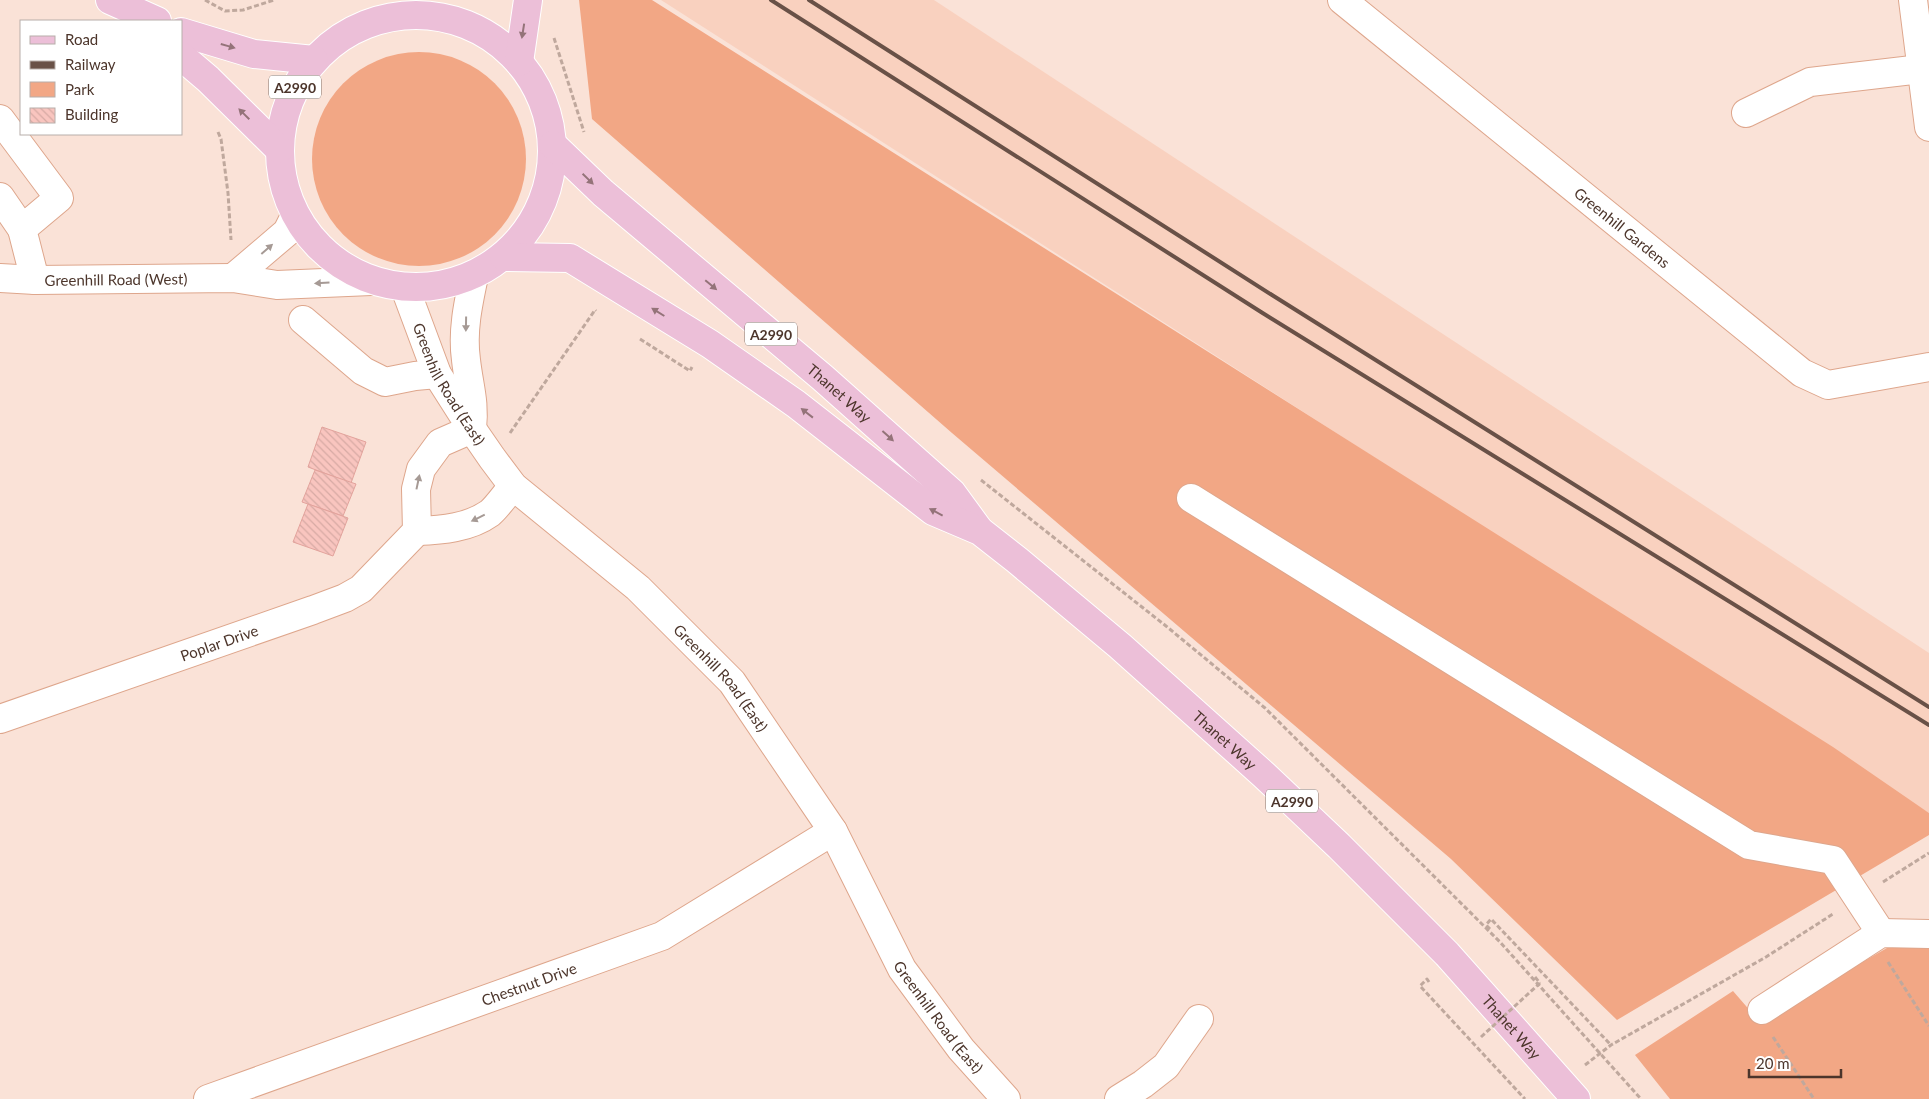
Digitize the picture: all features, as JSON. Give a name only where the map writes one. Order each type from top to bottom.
[{"type":"main road","points":[[402,15],[439,0]]},
{"type":"main road","points":[[519,62],[528,0]]},
{"type":"main road","points":[[112,1],[138,20]]},
{"type":"main road","points":[[112,1],[156,20]]},
{"type":"main road","name":"A2990","points":[[402,15],[435,16],[466,24],[495,40],[519,62],[537,87],[548,115],[553,145],[548,187],[532,226],[504,257],[474,276],[405,288],[370,281],[341,266],[315,244],[295,216],[283,184],[279,149],[283,117],[295,86],[314,60],[339,38],[369,23],[402,15]]},
{"type":"main road","name":"A2990","points":[[182,32],[254,54],[314,60]]},
{"type":"main road","points":[[182,57],[208,79],[279,149]]},
{"type":"main road","name":"Thanet Way","points":[[553,145],[603,193],[823,378],[952,493],[980,531]]},
{"type":"main road","name":"Thanet Way","points":[[504,257],[570,258],[710,344],[796,404],[933,511],[980,531],[1018,560],[1120,646],[1264,775],[1447,954],[1576,1099]]},
{"type":"street","name":"Greenhill Gardens","points":[[1342,0],[1802,373],[1828,385],[1929,367]]},
{"type":"street","points":[[1914,0],[1929,127]]},
{"type":"street","points":[[1746,113],[1810,82],[1921,69]]},
{"type":"street","points":[[0,119],[59,198],[22,229]]},
{"type":"street","points":[[0,197],[22,229],[35,280]]},
{"type":"street","points":[[233,278],[287,232],[295,216]]},
{"type":"street","points":[[474,276],[466,316],[466,360],[474,410],[472,430],[440,443],[421,469],[416,488],[417,531],[443,530],[463,526],[490,513],[513,486]]},
{"type":"street","name":"Greenhill Road (West)","points":[[0,278],[35,280],[233,278],[277,285],[370,281]]},
{"type":"street","name":"Greenhill Road (East)","points":[[405,288],[437,374],[492,458],[513,486],[638,588],[732,682],[833,831],[902,969],[961,1049],[1006,1099]]},
{"type":"street","points":[[303,320],[363,371],[385,382],[437,374]]},
{"type":"street","points":[[1191,498],[1749,845],[1833,860],[1858,898],[1877,936]]},
{"type":"street","name":"Poplar Drive","points":[[0,719],[345,598],[361,589],[417,531]]},
{"type":"street","name":"Chestnut Drive","points":[[208,1099],[662,936],[833,831]]},
{"type":"street","points":[[1762,1010],[1877,936],[1929,934]]},
{"type":"street","points":[[1119,1099],[1143,1084],[1166,1066],[1199,1019]]},
{"type":"path","points":[[205,0],[225,11],[243,10],[274,0]]},
{"type":"path","points":[[552,31],[585,136]]},
{"type":"path","points":[[214,124],[221,139],[225,166],[233,278]]},
{"type":"path","points":[[492,458],[595,310],[603,315]]},
{"type":"path","points":[[634,335],[690,371],[710,344]]},
{"type":"path","points":[[976,476],[1166,626],[1265,708],[1500,942],[1641,1099]]},
{"type":"path","points":[[1481,1037],[1540,983],[1486,925],[1491,919],[1611,1045],[1766,956],[1929,853]]},
{"type":"path","points":[[1877,936],[1929,1026]]},
{"type":"path","points":[[1427,979],[1420,986],[1525,1099]]},
{"type":"path","points":[[1762,1010],[1767,1027],[1814,1099]]},
{"type":"shaded area","points":[[661,0],[934,0],[1929,653],[1929,813]]},
{"type":"green space","points":[[579,0],[652,0],[1833,747],[1929,813],[1929,835],[1617,1020],[1451,859],[952,433],[592,119]]},
{"type":"green space","points":[[408,52],[430,52],[450,56],[470,64],[495,83],[514,108],[522,128],[526,159],[522,190],[514,210],[495,235],[470,254],[450,262],[430,266],[408,266],[388,262],[368,254],[351,242],[336,227],[324,210],[316,190],[312,170],[312,148],[316,128],[324,108],[336,91],[351,76],[368,64],[388,56]]},
{"type":"green space","points":[[1929,924],[1929,1099],[1670,1099],[1635,1055],[1733,991],[1759,1021]]},
{"type":"building","points":[[322,427],[366,442],[351,483],[308,467]]},
{"type":"building","points":[[315,470],[356,484],[343,516],[302,502]]},
{"type":"building","points":[[308,504],[348,518],[333,556],[293,542]]},
{"type":"railway","points":[[771,0],[1261,312],[1929,725]]},
{"type":"railway","points":[[809,0],[1272,295],[1929,707]]}]
